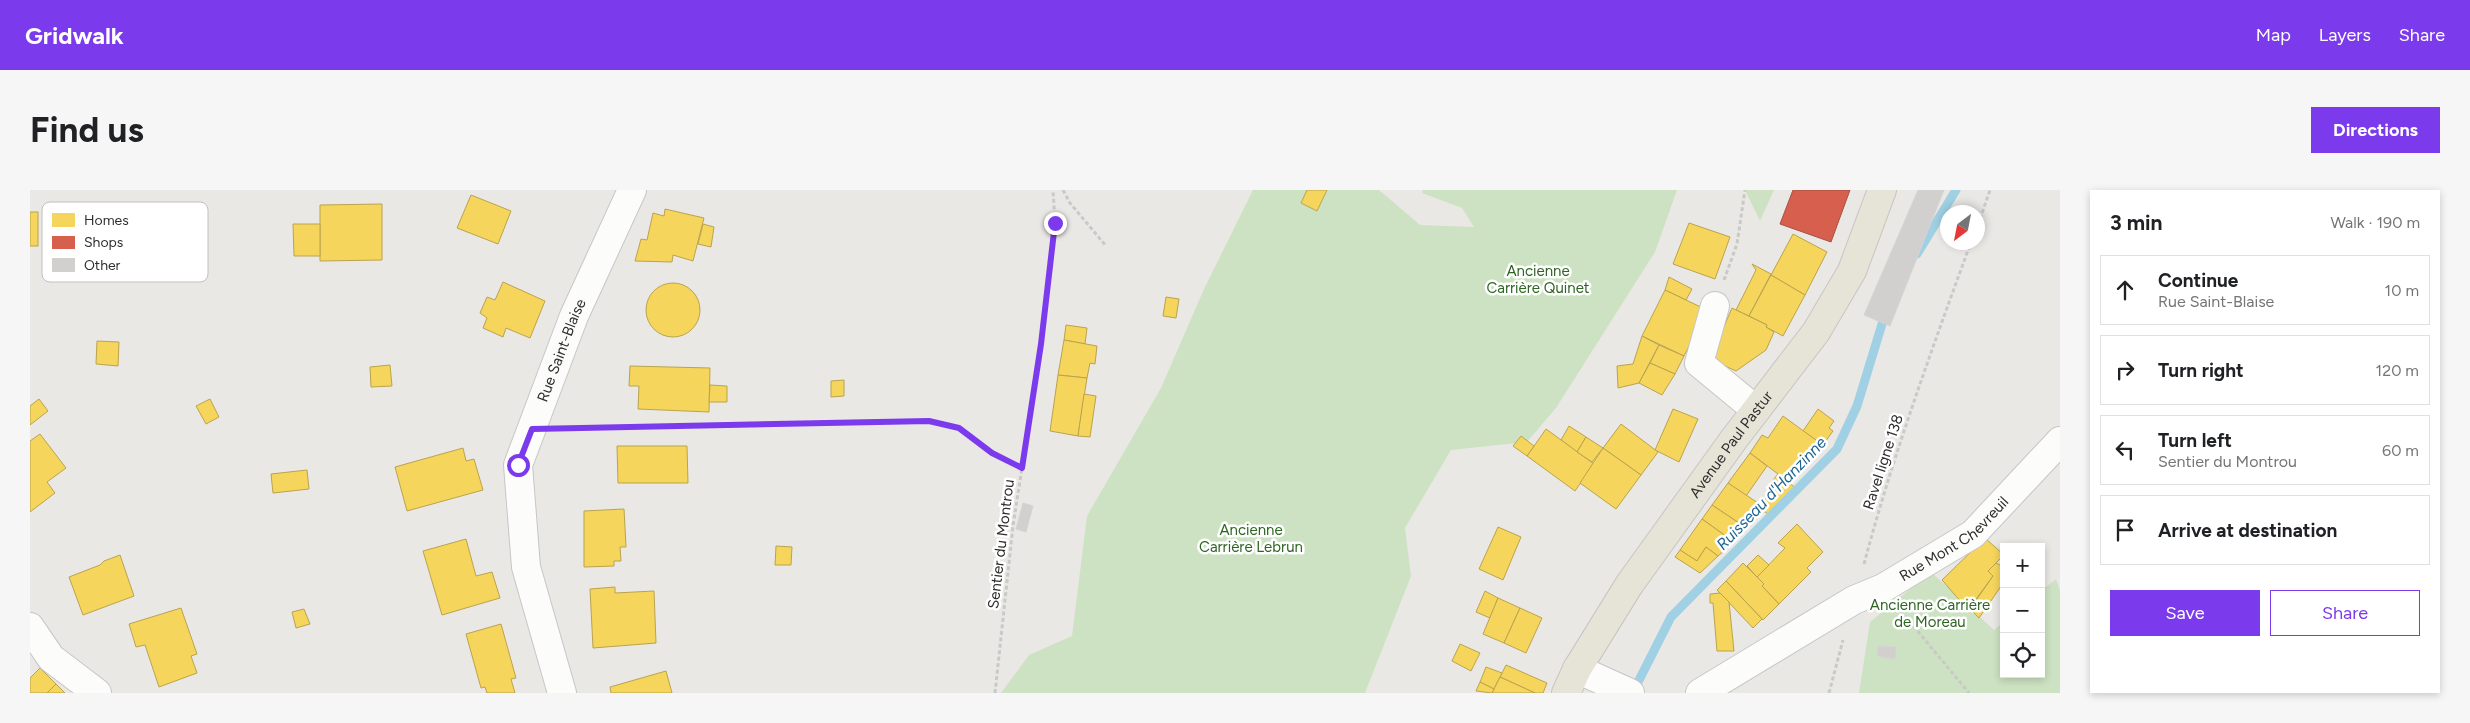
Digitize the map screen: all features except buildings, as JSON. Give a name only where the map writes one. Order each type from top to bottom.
[{"type":"main road","name":"Avenue Paul Pastur","points":[[1566,693],[1577,668],[1629,585],[1756,410],[1816,332],[1852,271],[1882,190]]},
{"type":"street","name":"Rue Saint-Blaise","points":[[562,693],[526,567],[518,465],[574,316],[632,190]]},
{"type":"street","points":[[1715,306],[1699,363],[1756,410]]},
{"type":"street","name":"Rue Mont Chevreuil","points":[[1700,693],[1854,600],[1883,588],[1973,534],[2060,441]]},
{"type":"street","points":[[30,627],[51,658],[97,693]]},
{"type":"street","points":[[1577,668],[1626,691]]},
{"type":"path","name":"Sentier du Montrou","points":[[995,693],[1014,526],[1041,344],[1055,223],[1052,190]]},
{"type":"path","points":[[1063,190],[1070,203],[1106,246]]},
{"type":"path","points":[[1715,306],[1737,244],[1745,190]]},
{"type":"path","points":[[1985,205],[1990,190]]},
{"type":"path","name":"Ravel ligne 138","points":[[1829,693],[1888,481],[1921,380],[1968,250]]},
{"type":"path","points":[[532,429],[929,421],[959,428],[992,453],[1022,468]]},
{"type":"path","points":[[1883,588],[1969,693]]},
{"type":"green space","name":"Ancienne Carrière Lebrun","points":[[1253,190],[1379,190],[1420,225],[1474,227],[1462,208],[1422,193],[1423,190],[1677,190],[1655,252],[1556,408],[1527,442],[1451,450],[1405,528],[1411,576],[1365,693],[1001,693],[1029,655],[1072,636],[1087,516],[1161,388],[1204,289]]},
{"type":"green space","points":[[1745,190],[1774,190],[1760,221]]},
{"type":"green space","name":"Ancienne Carrière de Moreau","points":[[1931,572],[1994,630],[2000,625],[2000,678],[2045,678],[2045,588],[2056,579],[2060,590],[2060,693],[1859,693],[1870,622]]},
{"type":"waterway","name":"Ruisseau d'Hanzinne","points":[[1917,254],[1956,190]]},
{"type":"waterway","name":"Ruisseau d'Hanzinne","points":[[1633,692],[1671,617],[1837,449],[1857,406],[1886,311]]},
{"type":"route","points":[[518,465],[532,429],[929,421],[959,428],[992,453],[1022,468],[1041,344],[1055,223]]},
{"type":"park label","name":"Ancienne Carrière Quinet","points":[[1538,280]]}]
